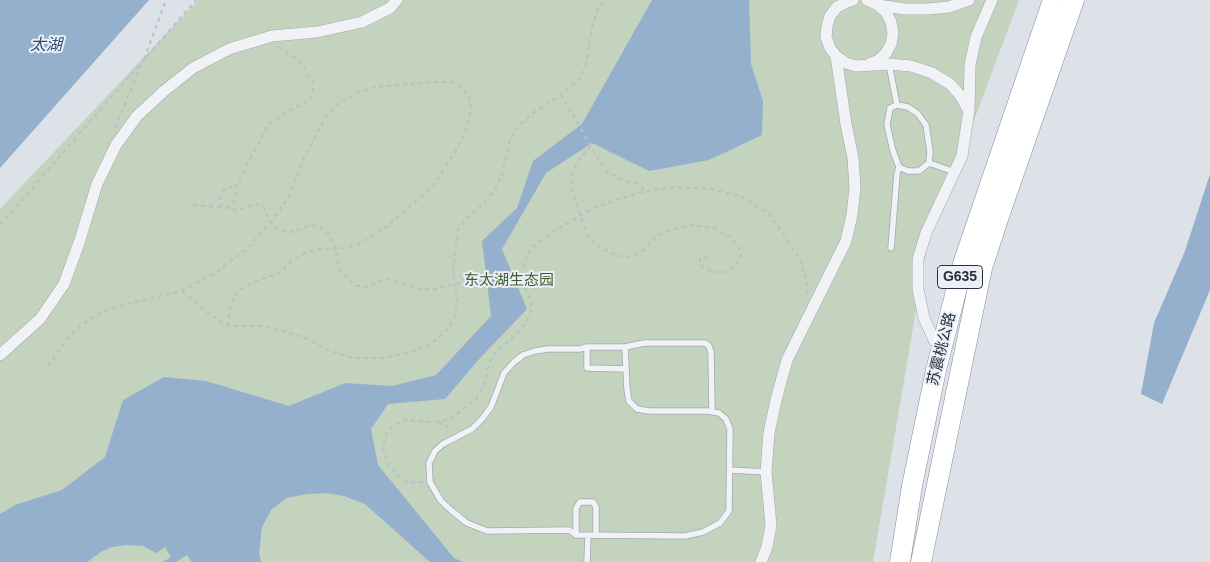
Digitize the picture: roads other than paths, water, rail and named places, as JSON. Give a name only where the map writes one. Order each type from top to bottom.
[{"type":"highway","name":"苏震桃公路","points":[[900,562],[920,447],[942,349],[969,244],[1053,0]]},
{"type":"highway","name":"苏震桃公路","points":[[921,562],[984,261],[1074,0]]},
{"type":"highway","points":[[933,562],[952,411]]},
{"type":"highway","points":[[891,562],[904,498],[920,447]]},
{"type":"street","points":[[0,355],[40,319],[64,284],[96,184],[116,145],[137,116],[164,91],[192,68],[229,49],[272,36],[317,32],[362,22],[390,8],[397,0]]},
{"type":"street","points":[[849,0],[837,7],[830,16],[827,26],[826,37],[830,48],[836,56],[856,66],[889,64],[911,66],[932,73],[950,84],[960,95],[968,110]]},
{"type":"street","points":[[867,0],[878,5],[905,9],[928,9],[944,4],[949,7],[969,0]]},
{"type":"street","points":[[942,349],[934,340],[924,318],[918,289],[918,259],[926,233],[962,156],[968,110],[970,65],[976,37],[992,0]]},
{"type":"street","points":[[867,65],[877,61],[886,53],[891,44],[892,22],[886,12],[878,5]]},
{"type":"street","points":[[761,562],[767,548],[771,525],[766,472],[769,433],[776,400],[787,360],[846,241],[852,215],[855,188],[853,158],[836,56]]},
{"type":"lane","points":[[889,64],[897,105]]},
{"type":"lane","points":[[891,248],[899,167],[887,125],[890,108],[897,105],[908,107],[918,114],[926,125],[930,152],[929,164]]},
{"type":"lane","points":[[899,167],[908,171],[919,171],[929,164]]},
{"type":"lane","points":[[929,164],[955,172]]},
{"type":"lane","points":[[625,347],[626,389],[629,401],[637,409],[649,411],[712,412],[719,412],[726,419],[730,429],[729,511],[720,523],[704,532],[685,536],[576,535],[569,530],[487,531],[467,523],[441,501],[430,482],[429,463],[435,451],[472,429],[491,407],[504,373],[523,355],[535,351],[587,347],[625,347],[652,343],[705,343],[709,346],[711,352],[712,412]]},
{"type":"lane","points":[[587,347],[587,368],[626,369]]},
{"type":"lane","points":[[730,470],[766,472]]},
{"type":"lane","points":[[576,535],[576,508],[580,502],[593,502],[596,507],[596,535]]},
{"type":"lane","points":[[587,562],[588,535]]},
{"type":"water","name":"太湖","points":[[0,0],[149,0],[0,168]]},
{"type":"water","points":[[652,0],[749,0],[751,64],[763,101],[762,135],[709,160],[649,171],[592,143],[546,173],[502,249],[527,309],[481,357],[445,399],[388,404],[371,429],[378,465],[454,558],[463,562],[430,562],[365,504],[344,496],[326,493],[286,498],[271,510],[262,527],[259,553],[261,562],[192,562],[187,555],[176,562],[163,562],[171,557],[165,547],[156,553],[143,546],[127,545],[112,547],[87,562],[0,562],[0,514],[15,505],[62,490],[105,457],[123,400],[164,377],[206,381],[289,406],[345,383],[392,386],[436,375],[491,316],[482,241],[517,208],[533,161],[582,124]]},
{"type":"water","points":[[1210,174],[1210,290],[1162,404],[1141,394],[1154,323],[1185,251]]},
{"type":"park label","name":"东太湖生态园","points":[[509,281]]}]
